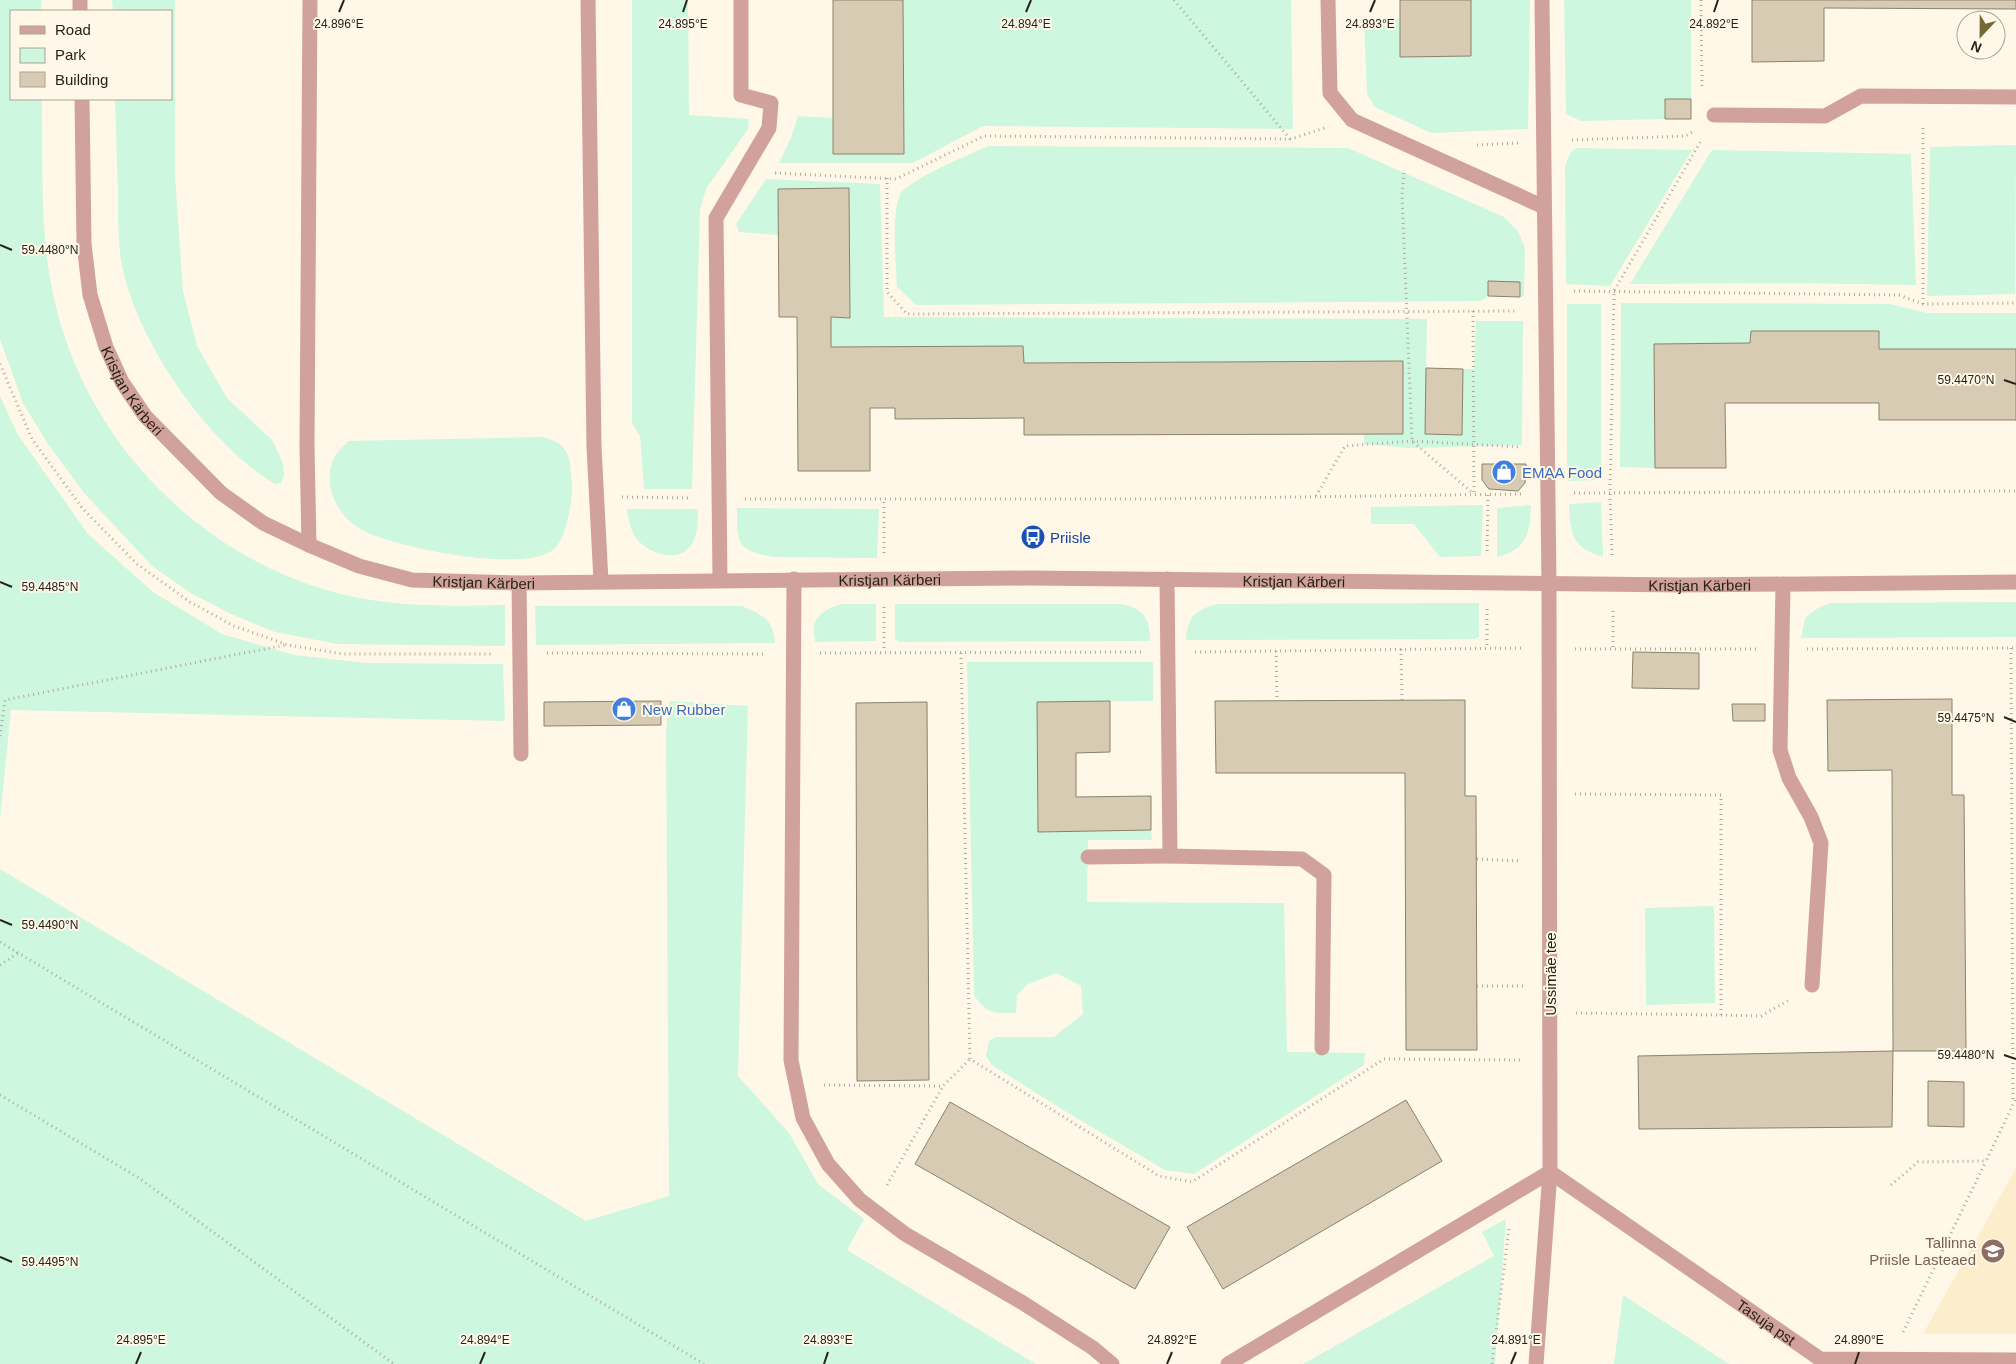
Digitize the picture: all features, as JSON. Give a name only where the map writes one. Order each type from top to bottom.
[{"type":"street","points":[[309,545],[307,426],[310,0]]},
{"type":"street","points":[[588,0],[594,447],[601,581]]},
{"type":"street","points":[[720,580],[716,218],[769,128],[770,103],[741,95],[741,0]]},
{"type":"street","points":[[1328,0],[1330,92],[1352,120],[1544,207]]},
{"type":"street","name":"Ussimäe tee","points":[[1536,1364],[1550,1172],[1549,584],[1542,0]]},
{"type":"street","points":[[1714,115],[1825,116],[1861,96],[2016,97]]},
{"type":"street","name":"Kristjan Kärberi","points":[[82,100],[84,244],[90,295],[106,347],[122,382],[145,416],[221,493],[263,523],[359,566],[412,580],[519,583],[1030,578],[1549,584],[2016,582]]},
{"type":"street","points":[[794,579],[790,1060],[803,1118],[828,1164],[860,1200],[906,1234],[1023,1303],[1094,1348],[1112,1364]]},
{"type":"street","points":[[1167,580],[1170,856]]},
{"type":"street","points":[[519,583],[522,754]]},
{"type":"street","points":[[1783,584],[1780,750],[1789,778],[1811,817],[1821,844],[1812,985]]},
{"type":"street","points":[[1088,857],[1302,858],[1324,875],[1322,1048]]},
{"type":"street","points":[[1228,1364],[1550,1172]]},
{"type":"street","name":"Tasuja pst","points":[[1550,1172],[1820,1359],[2016,1360]]},
{"type":"path","points":[[1174,0],[1290,139]]},
{"type":"path","points":[[1701,0],[1702,96]]},
{"type":"path","points":[[1923,96],[1923,304]]},
{"type":"path","points":[[743,172],[896,179],[984,136],[1290,139],[1352,120]]},
{"type":"path","points":[[1612,555],[1610,493],[1614,291],[1702,142],[1702,133]]},
{"type":"path","points":[[1406,145],[1402,195],[1412,441],[1474,494]]},
{"type":"path","points":[[887,178],[887,292],[907,314],[1546,311]]},
{"type":"path","points":[[1546,291],[1899,294],[1923,304],[2016,303]]},
{"type":"path","points":[[1473,312],[1474,494]]},
{"type":"path","points":[[0,364],[32,439],[83,509],[138,564],[190,602],[227,622],[288,645],[343,654],[793,654],[1529,648]]},
{"type":"path","points":[[1316,496],[1345,446],[1412,441],[1548,449]]},
{"type":"path","points":[[1571,493],[2016,491]]},
{"type":"path","points":[[1487,552],[1488,494]]},
{"type":"path","points":[[597,497],[884,499],[1527,494]]},
{"type":"path","points":[[884,499],[884,555]]},
{"type":"path","points":[[1613,604],[1613,648]]},
{"type":"path","points":[[884,607],[884,652]]},
{"type":"path","points":[[1487,608],[1487,648]]},
{"type":"path","points":[[5,700],[288,645]]},
{"type":"path","points":[[2011,648],[2013,1103]]},
{"type":"path","points":[[1401,649],[1402,701]]},
{"type":"path","points":[[1276,651],[1277,701]]},
{"type":"path","points":[[884,1190],[943,1086],[970,1059],[960,653]]},
{"type":"path","points":[[0,711],[5,700]]},
{"type":"path","points":[[0,736],[5,700]]},
{"type":"path","points":[[1550,794],[1721,795],[1721,1015]]},
{"type":"path","points":[[2011,812],[2016,812]]},
{"type":"path","points":[[1477,859],[1527,861]]},
{"type":"path","points":[[0,942],[704,1364]]},
{"type":"path","points":[[0,965],[18,953]]},
{"type":"path","points":[[1550,1013],[1761,1016],[1812,985]]},
{"type":"path","points":[[1477,986],[1526,986]]},
{"type":"path","points":[[970,1059],[1159,1176],[1192,1182],[1384,1059],[1527,1060]]},
{"type":"path","points":[[818,1085],[943,1086]]},
{"type":"path","points":[[0,1095],[139,1178],[394,1364]]},
{"type":"path","points":[[1890,1360],[2016,1098]]},
{"type":"path","points":[[1891,1185],[1918,1162],[1986,1161]]},
{"type":"path","points":[[1492,1364],[1510,1224]]},
{"type":"shaded area","name":"Tallinna Priisle Lasteaed","points":[[2016,1168],[2016,1334],[1923,1334]]},
{"type":"green space","points":[[0,0],[41,0],[41,10],[10,10],[10,100],[42,100],[44,229],[56,307],[73,360],[98,410],[130,456],[168,498],[211,533],[258,563],[310,585],[382,602],[452,606],[505,605],[505,646],[337,644],[275,632],[231,614],[189,592],[152,566],[84,493],[48,444],[23,403],[0,339]]},
{"type":"green space","points":[[112,0],[175,0],[175,176],[183,291],[197,346],[227,398],[273,441],[283,463],[284,475],[281,483],[275,484],[249,466],[223,442],[199,414],[176,384],[156,351],[139,318],[127,285],[120,254],[119,239],[115,100],[172,100],[172,10],[113,10]]},
{"type":"green space","points":[[632,0],[688,0],[689,115],[749,119],[748,129],[706,189],[700,210],[692,489],[644,489],[640,436],[632,423]]},
{"type":"green space","points":[[903,0],[1291,0],[1293,129],[983,126],[913,163],[779,163],[791,138],[798,116],[833,118],[904,154]]},
{"type":"green space","points":[[1471,0],[1530,0],[1528,129],[1431,133],[1375,107],[1367,94],[1364,21],[1400,19],[1400,57],[1471,56]]},
{"type":"green space","points":[[1564,0],[1691,0],[1691,99],[1665,119],[1581,121],[1566,114]]},
{"type":"green space","points":[[2016,145],[2015,294],[1927,296],[1930,147]]},
{"type":"green space","points":[[988,146],[1348,148],[1504,217],[1518,231],[1525,248],[1524,296],[1520,297],[1520,282],[1488,281],[1488,296],[1481,301],[916,305],[897,287],[895,227],[897,204],[900,195],[914,182],[926,175]]},
{"type":"green space","points":[[1576,148],[1692,150],[1610,286],[1566,284],[1565,167],[1570,153]]},
{"type":"green space","points":[[1712,150],[1911,154],[1916,285],[1793,283],[1630,284]]},
{"type":"green space","points":[[766,179],[880,184],[884,317],[1427,319],[1425,434],[1462,435],[1463,369],[1474,369],[1476,321],[1523,321],[1522,445],[1409,448],[1364,444],[1364,434],[1402,361],[1024,363],[1023,346],[831,347],[831,317],[850,317],[849,189],[778,189],[779,235],[739,232],[736,224]]},
{"type":"green space","points":[[1621,303],[1890,304],[1927,313],[2016,313],[2016,349],[1879,349],[1878,331],[1751,331],[1750,343],[1655,344],[1655,468],[1620,467]]},
{"type":"green space","points":[[1567,304],[1601,304],[1601,480],[1567,481]]},
{"type":"green space","points":[[0,396],[18,435],[88,534],[153,592],[222,634],[294,655],[366,663],[503,664],[505,721],[11,710],[0,819]]},
{"type":"green space","points":[[542,437],[558,444],[567,452],[572,489],[568,516],[560,541],[556,547],[542,555],[520,559],[461,556],[378,537],[362,530],[345,516],[338,507],[331,488],[331,467],[335,456],[348,441]]},
{"type":"green space","points":[[1601,502],[1603,557],[1585,549],[1575,538],[1570,524],[1569,504]]},
{"type":"green space","points":[[1483,505],[1481,556],[1440,557],[1414,524],[1371,524],[1371,507]]},
{"type":"green space","points":[[1531,505],[1528,532],[1525,539],[1515,550],[1497,557],[1497,508]]},
{"type":"green space","points":[[737,508],[879,509],[877,558],[773,557],[752,551],[745,548],[741,543],[737,529]]},
{"type":"green space","points":[[627,509],[698,509],[694,540],[689,548],[682,553],[674,555],[665,555],[647,548],[634,535],[630,526]]},
{"type":"green space","points":[[2016,602],[2016,637],[1801,638],[1805,618],[1818,608],[1831,603]]},
{"type":"green space","points":[[1479,603],[1479,637],[1474,639],[1186,640],[1189,625],[1194,615],[1203,609],[1217,604]]},
{"type":"green space","points":[[842,604],[876,604],[876,641],[815,642],[814,628],[818,618],[829,609]]},
{"type":"green space","points":[[895,604],[1120,604],[1135,608],[1144,615],[1149,626],[1150,641],[900,642],[895,639]]},
{"type":"green space","points":[[535,606],[742,606],[766,619],[772,628],[775,643],[536,645]]},
{"type":"green space","points":[[967,662],[1153,662],[1153,701],[1037,702],[1038,831],[1151,830],[1152,840],[1088,840],[1087,902],[1284,903],[1287,1052],[1365,1053],[1364,1065],[1194,1174],[1165,1170],[1068,1113],[992,1065],[986,1056],[989,1041],[996,1037],[1054,1037],[1083,1014],[1081,986],[1056,973],[1026,985],[1017,995],[1016,1013],[992,1012],[983,1006],[974,995]]},
{"type":"green space","points":[[669,701],[748,706],[738,1076],[789,1133],[818,1184],[864,1219],[847,1250],[1036,1364],[0,1364],[0,869],[586,1221],[669,1196],[666,731]]},
{"type":"green space","points":[[1714,906],[1715,1003],[1646,1005],[1645,908]]},
{"type":"green space","points":[[1506,1219],[1495,1364],[1303,1364],[1494,1256],[1482,1232]]},
{"type":"green space","points":[[1623,1295],[1729,1364],[1614,1364]]},
{"type":"building","points":[[833,0],[903,0],[904,154],[833,154]]},
{"type":"building","points":[[1400,0],[1471,0],[1471,56],[1400,57]]},
{"type":"building","points":[[1752,0],[2016,0],[2016,9],[1824,8],[1824,61],[1752,62]]},
{"type":"building","points":[[1665,99],[1691,99],[1691,119],[1665,119]]},
{"type":"building","points":[[849,188],[850,318],[831,317],[831,347],[1023,346],[1024,363],[1403,361],[1403,434],[1024,435],[1024,418],[895,419],[895,408],[870,408],[870,471],[798,471],[797,317],[779,317],[778,189]]},
{"type":"building","points":[[1488,281],[1520,282],[1520,297],[1488,296]]},
{"type":"building","points":[[1751,331],[1879,331],[1879,349],[2016,349],[2016,420],[1879,420],[1879,403],[1725,403],[1726,468],[1655,468],[1654,344],[1750,343]]},
{"type":"building","points":[[1426,368],[1463,369],[1462,435],[1425,434]]},
{"type":"building","name":"EMAA Food","points":[[1482,464],[1526,464],[1525,483],[1518,491],[1489,489],[1482,480]]},
{"type":"building","points":[[1633,652],[1699,653],[1699,689],[1632,688]]},
{"type":"building","points":[[1952,699],[1952,795],[1964,795],[1966,1051],[1893,1051],[1892,770],[1828,771],[1827,700]]},
{"type":"building","points":[[1465,700],[1465,796],[1476,796],[1477,1050],[1406,1050],[1405,773],[1216,773],[1215,701]]},
{"type":"building","points":[[661,701],[661,725],[544,726],[544,702]]},
{"type":"building","points":[[1110,701],[1110,752],[1076,753],[1076,797],[1151,796],[1151,830],[1038,832],[1037,702]]},
{"type":"building","points":[[927,702],[929,1080],[857,1081],[856,703]]},
{"type":"building","points":[[1732,704],[1765,704],[1765,721],[1733,721]]},
{"type":"building","points":[[1893,1051],[1892,1127],[1639,1129],[1638,1056]]},
{"type":"building","points":[[1928,1081],[1964,1082],[1964,1127],[1928,1126]]},
{"type":"building","points":[[1406,1100],[1442,1161],[1223,1289],[1187,1227]]},
{"type":"building","points":[[950,1102],[1170,1227],[1135,1289],[915,1164]]},
{"type":"place","name":"EMAA Food","points":[[1504,472]]},
{"type":"place","name":"Priisle","points":[[1033,537]]},
{"type":"place","name":"New Rubber","points":[[624,709]]},
{"type":"place","name":"Tallinna Priisle Lasteaed","points":[[1993,1251]]}]
